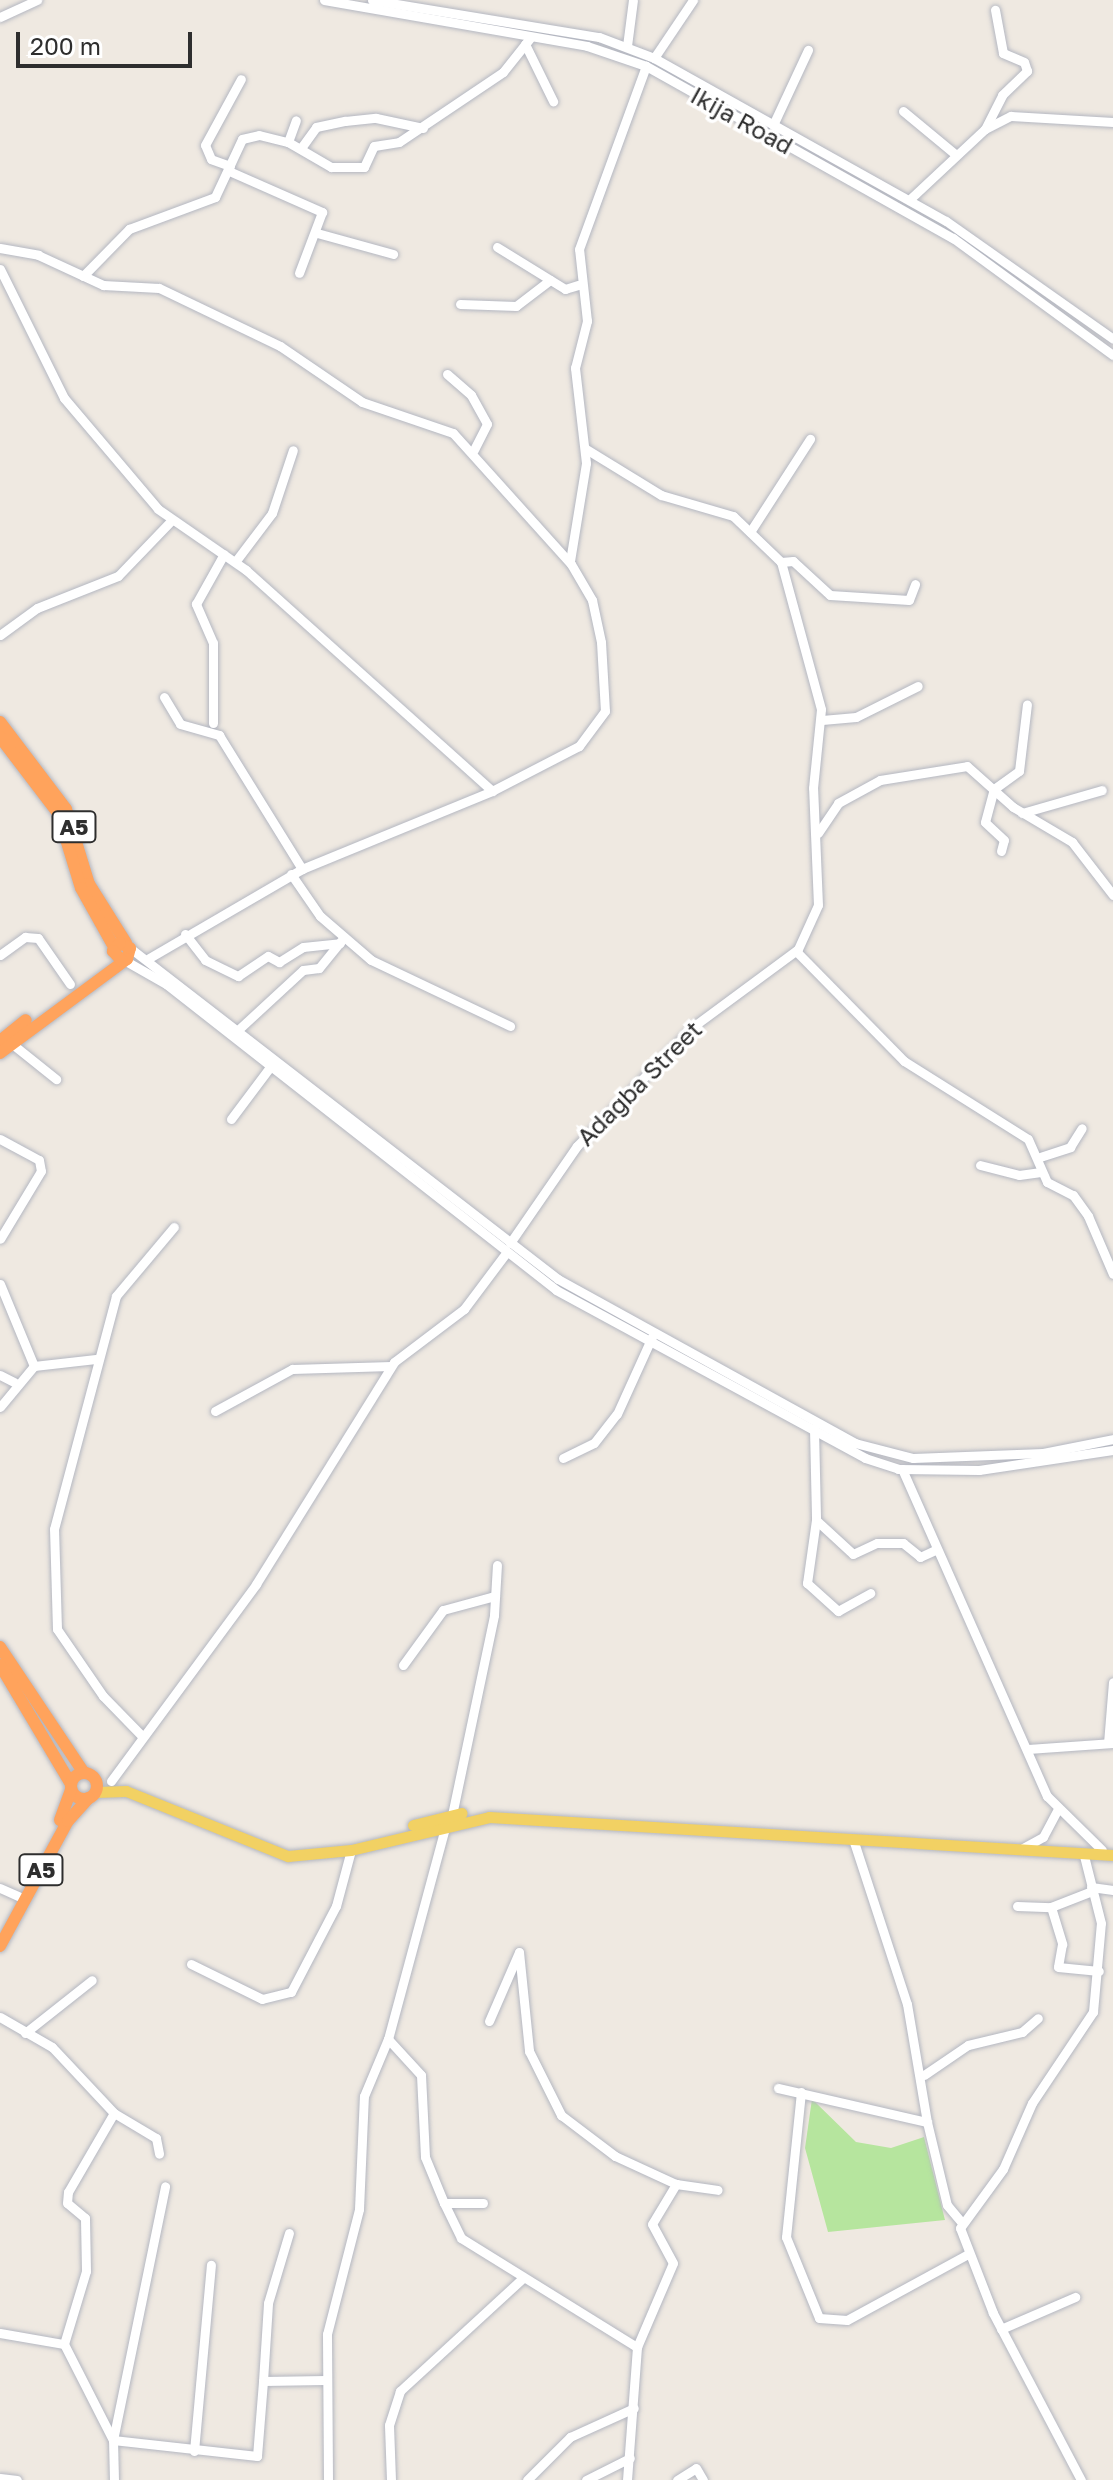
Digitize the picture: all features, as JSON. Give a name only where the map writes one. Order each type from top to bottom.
[{"type":"highway","name":"A5","points":[[0,722],[66,809],[89,884],[121,952]]},
{"type":"highway","name":"A5","points":[[0,737],[58,813],[81,888],[121,952]]},
{"type":"highway","points":[[0,1053],[6,1042],[70,984],[121,952]]},
{"type":"highway","points":[[6,1042],[121,952]]},
{"type":"highway","points":[[0,1647],[94,1791]]},
{"type":"highway","points":[[0,1665],[71,1787],[94,1791]]},
{"type":"highway","points":[[71,1787],[84,1773]]},
{"type":"highway","name":"A5","points":[[0,1930],[71,1787]]},
{"type":"highway","name":"A5","points":[[0,1946],[68,1821],[94,1791]]},
{"type":"main road","points":[[94,1791],[111,1781],[289,1849],[351,1843],[449,1819],[571,1813],[1021,1849],[1109,1851]]},
{"type":"main road","points":[[94,1791],[126,1791],[288,1856],[351,1850],[449,1819],[571,1821],[1084,1856],[1109,1851]]},
{"type":"street","points":[[0,17],[37,0]]},
{"type":"street","name":"Ikija Road","points":[[324,0],[528,41],[587,46],[646,66],[953,238],[1113,355]]},
{"type":"street","name":"Ikija Road","points":[[372,0],[627,46],[654,58],[909,200],[1113,339]]},
{"type":"street","points":[[627,46],[633,0]]},
{"type":"street","points":[[654,58],[693,0]]},
{"type":"street","points":[[985,129],[1002,95],[1027,71],[1024,62],[1003,53],[995,10]]},
{"type":"street","points":[[83,276],[129,229],[215,197],[242,139],[288,142],[331,167],[361,167],[374,146],[423,128],[503,72],[528,41],[553,101]]},
{"type":"street","points":[[773,125],[808,50]]},
{"type":"street","points":[[571,564],[586,449],[575,368],[587,312],[578,285],[579,249],[646,66]]},
{"type":"street","points":[[241,79],[205,145],[211,159],[322,212],[317,233],[299,273]]},
{"type":"street","points":[[903,111],[955,154]]},
{"type":"street","points":[[909,200],[985,129],[1018,114],[1113,122]]},
{"type":"street","points":[[301,148],[316,127],[345,121],[376,118],[423,128]]},
{"type":"street","points":[[288,142],[296,120]]},
{"type":"street","points":[[317,233],[393,254]]},
{"type":"street","points":[[497,247],[565,289],[578,285]]},
{"type":"street","points":[[0,248],[103,285],[149,285],[194,309],[256,333],[362,402],[437,425],[474,450],[537,520],[571,564],[592,600],[601,642],[603,719],[579,746],[492,791],[291,874],[149,958]]},
{"type":"street","points":[[0,269],[72,410],[171,521],[235,562],[492,791]]},
{"type":"street","points":[[460,304],[516,306],[550,280]]},
{"type":"street","points":[[447,374],[471,395],[487,424],[474,450]]},
{"type":"street","points":[[750,532],[810,439]]},
{"type":"street","points":[[586,449],[644,487],[733,516],[781,562],[822,720],[813,788],[818,833],[814,925],[796,951],[904,1061],[1016,1129],[1040,1157],[1041,1172]]},
{"type":"street","points":[[235,562],[272,513],[293,450]]},
{"type":"street","points":[[0,635],[37,608],[118,576],[171,521]]},
{"type":"street","points":[[213,723],[213,643],[196,604],[224,554]]},
{"type":"street","points":[[781,562],[793,561],[830,595],[909,600],[915,584]]},
{"type":"street","points":[[822,720],[856,717],[918,686]]},
{"type":"street","points":[[164,697],[180,724],[219,735],[302,869]]},
{"type":"street","points":[[1001,851],[1004,840],[985,822],[994,789],[1019,771],[1027,704]]},
{"type":"street","points":[[818,833],[838,803],[899,773],[967,766],[1022,813],[1072,842],[1113,895]]},
{"type":"street","points":[[1022,813],[1102,790]]},
{"type":"street","points":[[291,874],[342,940],[371,960],[510,1026]]},
{"type":"street","points":[[185,934],[205,960],[242,976],[268,956],[279,962],[303,947],[342,940]]},
{"type":"street","points":[[0,955],[25,937],[38,938],[70,984]]},
{"type":"street","points":[[239,1029],[342,940]]},
{"type":"street","name":"Adagba Street","points":[[510,1243],[577,1146],[663,1055],[796,951]]},
{"type":"street","points":[[121,952],[149,958],[510,1243],[583,1296],[653,1330],[855,1443],[913,1458],[996,1454],[1113,1439]]},
{"type":"street","points":[[121,952],[148,970],[506,1253],[651,1342],[814,1429],[902,1469],[979,1470],[1113,1450]]},
{"type":"street","points":[[6,1042],[56,1079]]},
{"type":"street","points":[[231,1119],[270,1067]]},
{"type":"street","points":[[1040,1157],[1070,1147],[1082,1128]]},
{"type":"street","points":[[0,1139],[39,1160],[41,1171],[0,1239]]},
{"type":"street","points":[[980,1165],[1019,1175],[1041,1172],[1079,1202],[1105,1243],[1113,1274]]},
{"type":"street","points":[[142,1736],[63,1642],[53,1612],[58,1505],[96,1359],[116,1296],[174,1227]]},
{"type":"street","points":[[111,1781],[256,1584],[391,1366],[464,1309],[506,1253]]},
{"type":"street","points":[[0,1284],[34,1366]]},
{"type":"street","points":[[563,1458],[594,1443],[617,1414],[651,1342],[653,1330]]},
{"type":"street","points":[[0,1407],[14,1382],[34,1366],[96,1359]]},
{"type":"street","points":[[215,1411],[292,1369],[391,1366]]},
{"type":"street","points":[[0,1375],[14,1382]]},
{"type":"street","points":[[814,1429],[816,1520],[807,1583],[838,1611],[870,1593]]},
{"type":"street","points":[[902,1469],[975,1640],[1057,1811],[1109,1851]]},
{"type":"street","points":[[816,1520],[853,1554],[877,1543],[903,1543],[920,1557],[935,1550]]},
{"type":"street","points":[[328,2480],[326,2380],[335,2288],[359,2209],[364,2096],[388,2039],[449,1819],[495,1596],[497,1565]]},
{"type":"street","points":[[403,1665],[443,1610],[495,1596]]},
{"type":"street","points":[[1028,1749],[1111,1743],[1113,1682]]},
{"type":"street","points":[[1021,1849],[1043,1837],[1057,1811]]},
{"type":"street","points":[[854,1842],[879,1903],[924,2075],[927,2122],[947,2205],[962,2223],[966,2255],[1001,2329],[1081,2480]]},
{"type":"street","points":[[191,1964],[262,1999],[291,1992],[336,1906],[351,1850]]},
{"type":"street","points":[[962,2223],[1003,2169],[1032,2103],[1081,2034],[1099,1971],[1101,1923],[1084,1856]]},
{"type":"street","points":[[0,1888],[18,1896]]},
{"type":"street","points":[[1017,1906],[1051,1907],[1091,1889],[1113,1890]]},
{"type":"street","points":[[1051,1907],[1062,1944],[1058,1967],[1099,1971]]},
{"type":"street","points":[[489,2021],[519,1952],[529,2051],[561,2115],[615,2156],[676,2184],[718,2190]]},
{"type":"street","points":[[25,2033],[92,1980]]},
{"type":"street","points":[[0,2017],[63,2057],[114,2113],[156,2138],[159,2154]]},
{"type":"street","points":[[924,2075],[968,2045],[1022,2032],[1038,2018]]},
{"type":"street","points":[[388,2039],[408,2053],[421,2075],[425,2157],[461,2238],[637,2347]]},
{"type":"street","points":[[778,2088],[927,2122]]},
{"type":"street","points":[[801,2092],[786,2237],[819,2318],[847,2320],[966,2255]]},
{"type":"street","points":[[113,2440],[64,2344],[86,2271],[85,2218],[67,2203],[68,2192],[114,2113]]},
{"type":"street","points":[[627,2480],[637,2347],[673,2263],[652,2224],[676,2184]]},
{"type":"street","points":[[114,2480],[113,2440],[165,2186]]},
{"type":"street","points":[[444,2203],[483,2203]]},
{"type":"street","points":[[113,2440],[257,2456],[271,2288],[289,2233]]},
{"type":"street","points":[[194,2451],[211,2265]]},
{"type":"street","points":[[391,2480],[389,2425],[400,2391],[523,2278]]},
{"type":"street","points":[[1001,2329],[1075,2297]]},
{"type":"street","points":[[0,2333],[64,2344]]},
{"type":"street","points":[[263,2381],[326,2380]]},
{"type":"street","points":[[527,2480],[570,2437],[634,2408]]},
{"type":"street","points":[[586,2480],[630,2458]]},
{"type":"street","points":[[677,2480],[696,2468],[703,2480]]},
{"type":"street","points":[[0,2478],[17,2480]]},
{"type":"green space","points":[[812,2099],[856,2142],[891,2148],[924,2137],[945,2220],[828,2232],[805,2148]]}]
